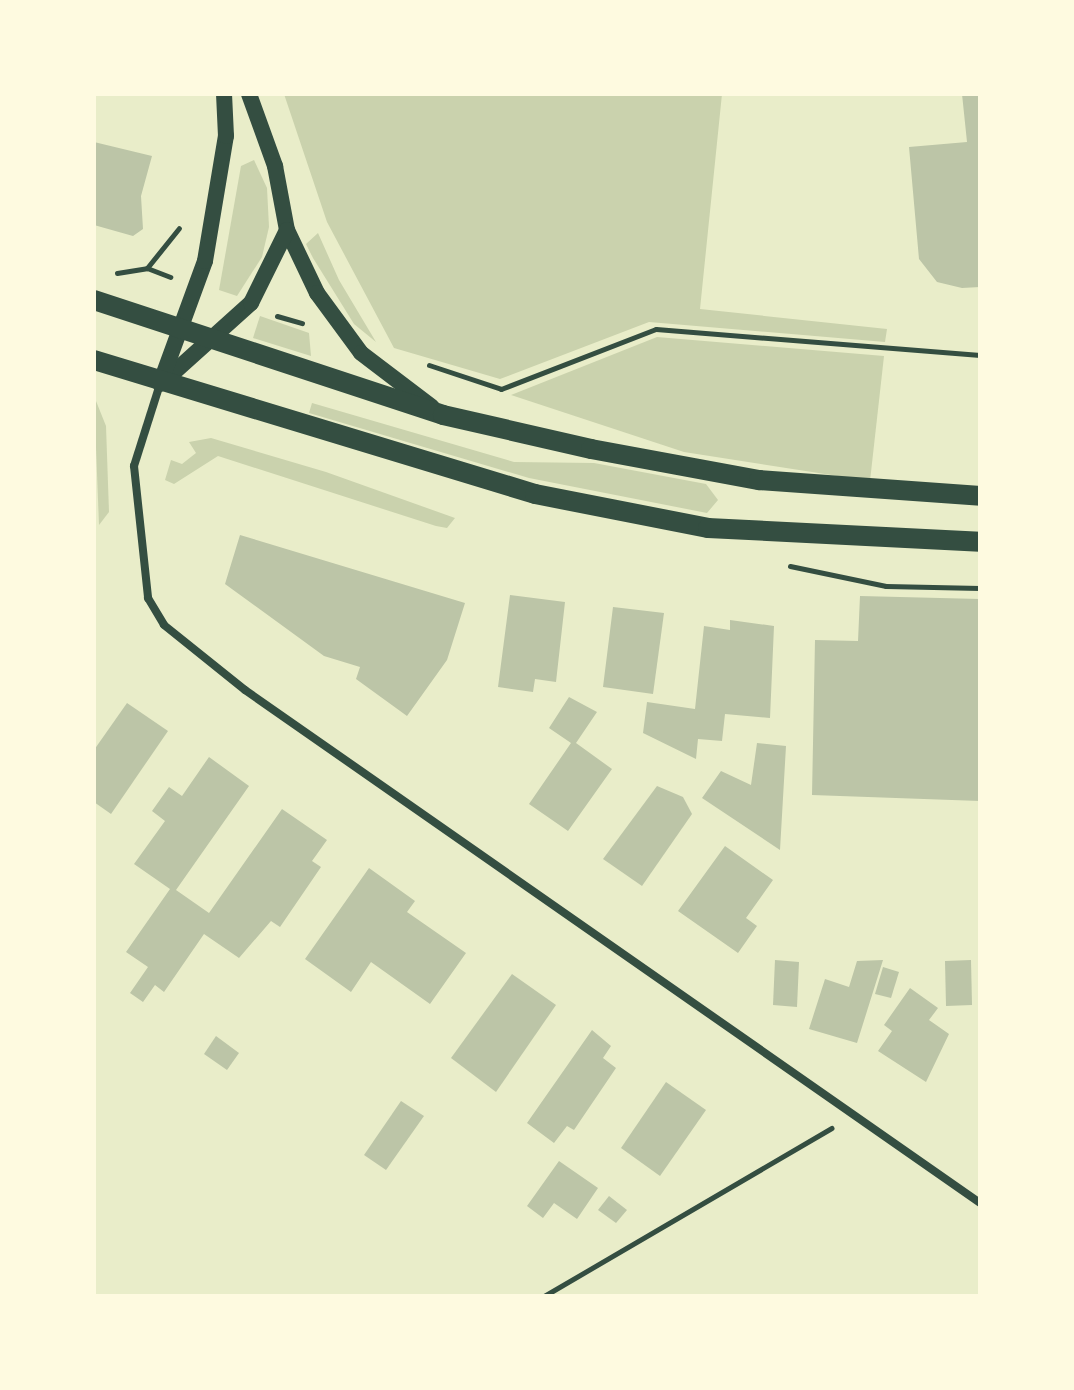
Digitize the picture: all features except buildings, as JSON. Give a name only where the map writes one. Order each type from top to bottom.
[{"type":"main road","points":[[160,384],[180,329],[219,193],[224,94]]},
{"type":"main road","points":[[249,94],[275,166],[287,230],[347,339],[443,415]]},
{"type":"main road","points":[[160,384],[215,342],[251,303],[287,230]]},
{"type":"main road","points":[[94,300],[443,415],[759,480],[980,496]]},
{"type":"main road","points":[[94,360],[160,384],[535,494],[708,528],[980,542]]},
{"type":"street","points":[[160,384],[134,466],[148,598],[164,625],[245,690],[980,1203]]},
{"type":"path","points":[[108,274],[147,268],[183,215]]},
{"type":"path","points":[[414,361],[501,389],[656,329],[980,355]]},
{"type":"path","points":[[544,1296],[854,1115]]},
{"type":"green space","points":[[284,94],[722,94],[700,309],[887,329],[885,342],[649,322],[500,379],[394,348],[327,222]]},
{"type":"green space","points":[[254,160],[267,188],[269,227],[262,257],[237,296],[219,290],[241,166]]},
{"type":"green space","points":[[318,233],[339,280],[376,342],[354,324],[313,258],[306,244]]},
{"type":"green space","points":[[260,316],[309,333],[311,356],[253,338]]},
{"type":"green space","points":[[657,337],[884,356],[870,481],[684,452],[511,395]]},
{"type":"green space","points":[[94,396],[106,426],[109,512],[99,525]]},
{"type":"green space","points":[[312,403],[514,462],[594,463],[706,484],[718,500],[707,513],[529,478],[309,413]]},
{"type":"green space","points":[[211,438],[326,472],[455,518],[447,528],[436,526],[218,456],[174,484],[165,480],[171,460],[182,464],[196,453],[189,442]]}]
